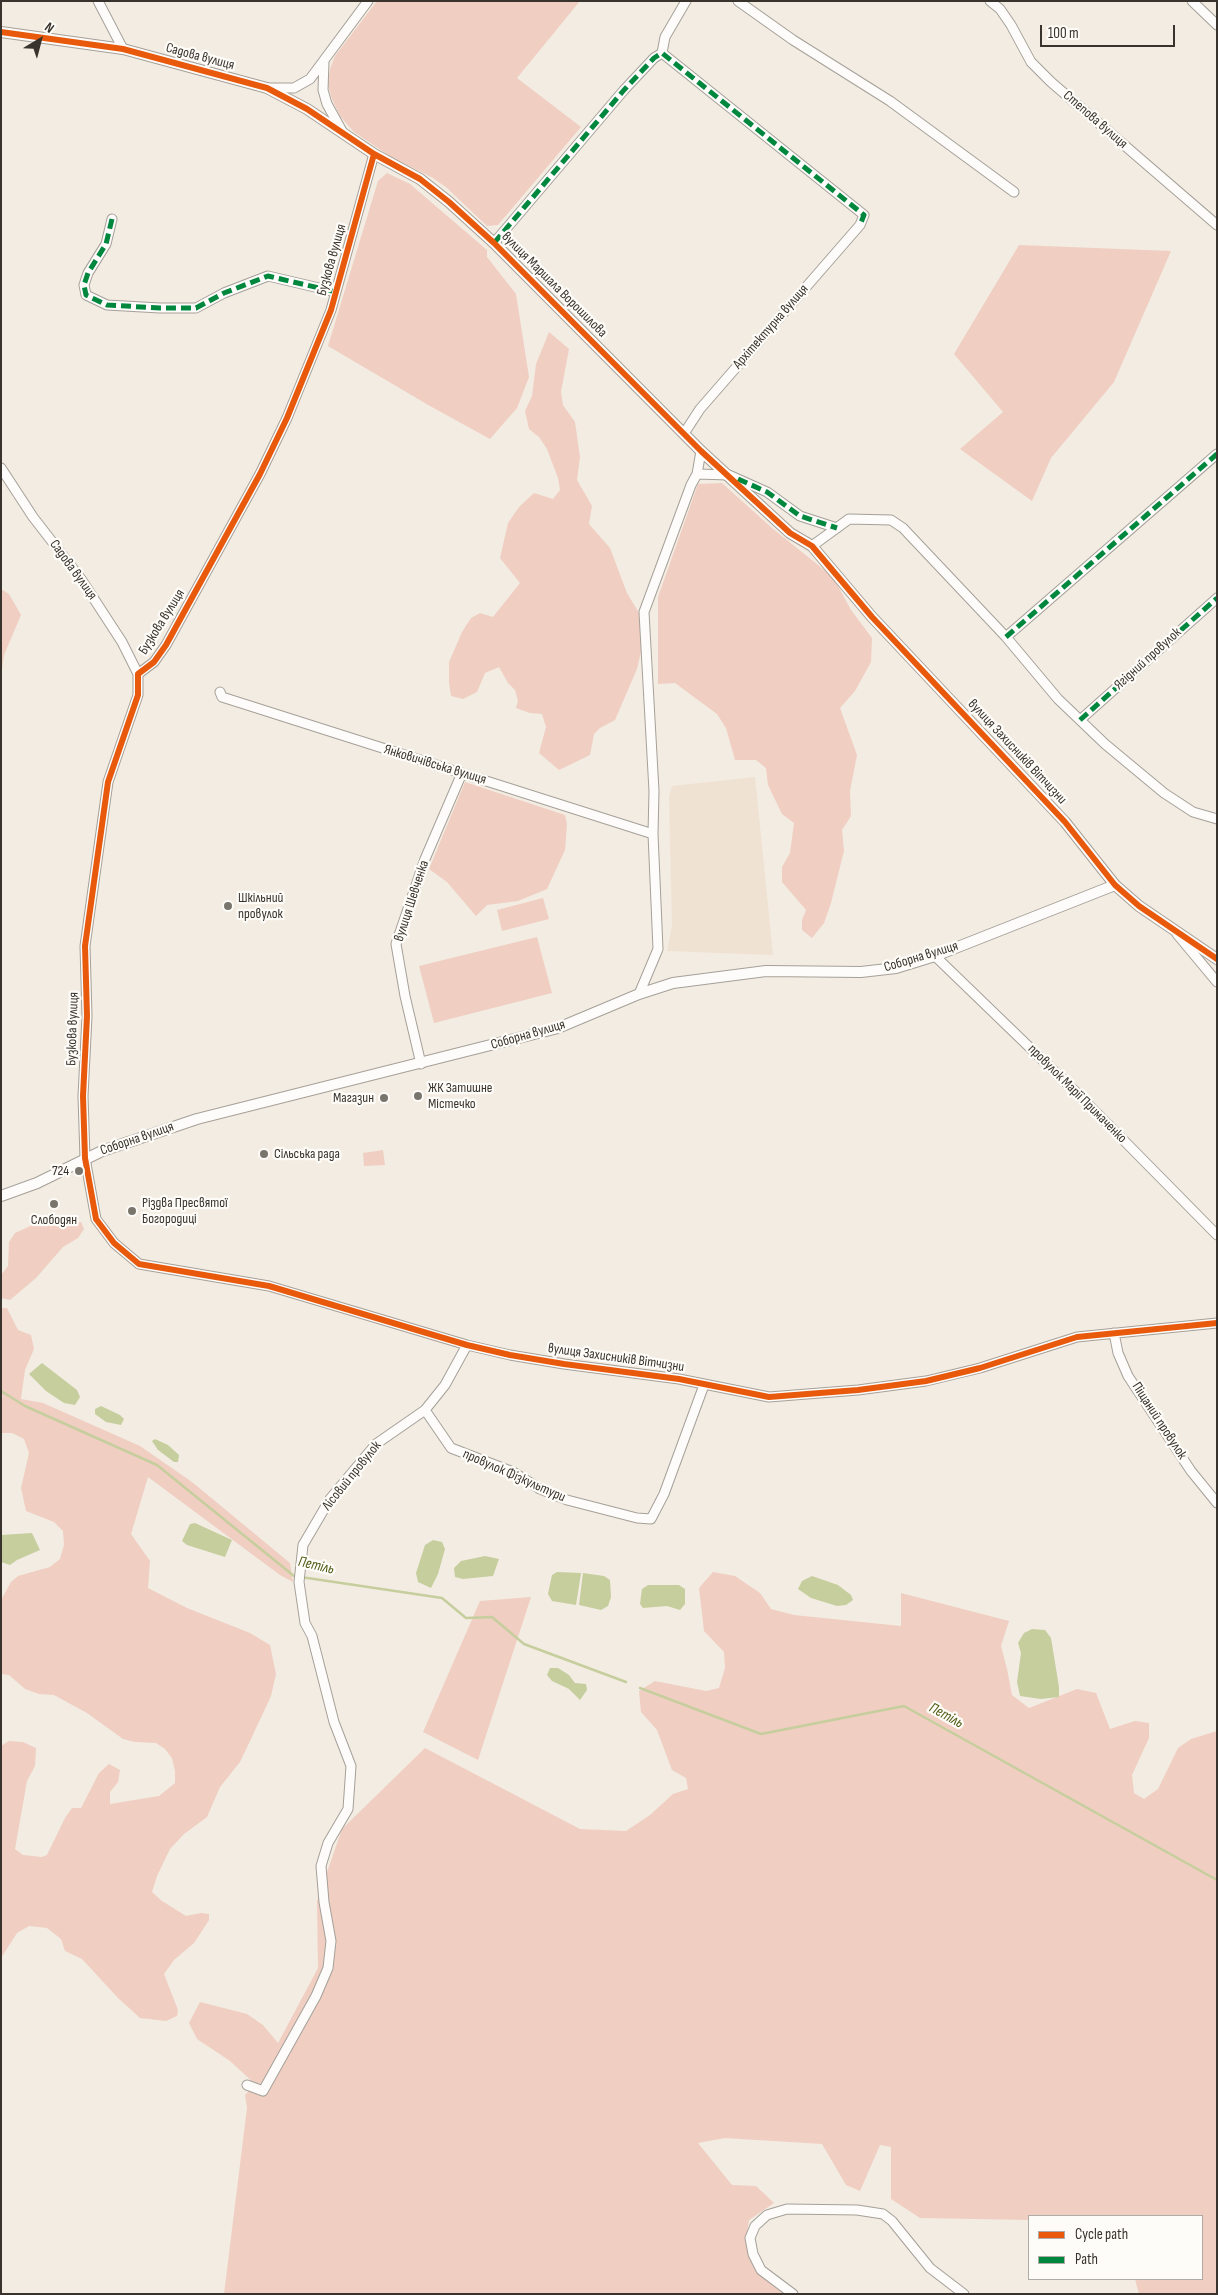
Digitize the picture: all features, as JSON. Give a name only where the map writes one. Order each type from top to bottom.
[{"type":"street","points":[[98,1],[123,50]]},
{"type":"street","points":[[267,88],[294,88],[310,78],[368,1]]},
{"type":"street","points":[[494,242],[624,90],[654,58],[662,53],[665,37],[686,1]]},
{"type":"street","points":[[738,1],[793,40],[890,101],[1014,192]]},
{"type":"street","name":"Степова вулиця","points":[[990,1],[1000,9],[1011,25],[1031,62],[1051,82],[1217,225]]},
{"type":"street","points":[[1192,1],[1217,25]]},
{"type":"street","name":"Садова вулиця","points":[[1,32],[123,50],[267,88],[307,109],[374,154]]},
{"type":"street","name":"Архітектурна вулиця","points":[[662,53],[864,215],[860,224],[700,409],[685,432]]},
{"type":"street","points":[[324,60],[323,90],[331,113],[345,135]]},
{"type":"street","name":"вулиця Маршала Ворошилова","points":[[374,154],[420,179],[494,242],[685,432],[701,451],[729,475]]},
{"type":"street","name":"Бузкова вулиця","points":[[85,1158],[83,1096],[87,1016],[85,946],[108,782],[138,695],[138,674],[154,662],[166,644],[260,474],[287,418],[336,292],[374,154]]},
{"type":"street","points":[[112,219],[106,244],[88,273],[84,285],[86,295],[108,305],[196,308],[224,293],[268,276],[336,292]]},
{"type":"street","points":[[639,994],[658,949],[653,834],[654,791],[644,612],[691,485],[697,474],[701,451]]},
{"type":"street","points":[[1006,637],[1217,454]]},
{"type":"street","name":"Садова вулиця","points":[[1,468],[33,517],[81,579],[122,642],[138,674]]},
{"type":"street","points":[[697,474],[729,475],[766,492],[800,516],[837,528]]},
{"type":"street","name":"вулиця Захисників Вітчизни","points":[[729,475],[790,533],[812,546],[872,617],[1066,822],[1115,885],[1139,906],[1217,959]]},
{"type":"street","points":[[812,546],[848,519],[891,520],[902,528],[1006,637],[1058,699],[1105,744],[1164,793],[1193,812],[1217,819]]},
{"type":"street","name":"Ягідний провулок","points":[[1080,720],[1217,598]]},
{"type":"street","name":"Янковичівська вулиця","points":[[220,692],[222,697],[653,834]]},
{"type":"street","name":"вулиця Шевченка","points":[[421,1064],[405,996],[396,944],[425,859],[462,773]]},
{"type":"street","name":"Соборна вулиця","points":[[1,1196],[36,1183],[85,1158],[197,1119],[558,1028],[639,994],[673,983],[766,971],[860,972],[896,968],[935,956],[1115,885]]},
{"type":"street","points":[[1176,932],[1217,982]]},
{"type":"street","name":"провулок Марії Примаченко","points":[[935,956],[1083,1099],[1217,1235]]},
{"type":"street","name":"вулиця Захисників Вітчизни","points":[[85,1158],[96,1219],[114,1243],[139,1264],[269,1286],[467,1345],[555,1363],[679,1378],[704,1385],[769,1396],[858,1390],[926,1381],[980,1368],[1077,1337],[1217,1323]]},
{"type":"street","name":"Піщаний провулок","points":[[1114,1333],[1118,1353],[1128,1376],[1191,1471],[1217,1503]]},
{"type":"street","name":"Лісовий провулок","points":[[247,2085],[263,2091],[316,1996],[328,1968],[331,1941],[324,1902],[321,1866],[328,1843],[348,1809],[351,1766],[334,1722],[312,1636],[305,1623],[299,1582],[303,1545],[330,1499],[376,1444],[425,1410],[445,1385],[467,1345]]},
{"type":"street","name":"провулок Фізкультури","points":[[425,1410],[451,1448],[513,1472],[540,1489],[567,1500],[637,1518],[651,1519],[664,1494],[704,1385]]},
{"type":"street","points":[[792,2294],[761,2270],[753,2254],[750,2238],[755,2226],[767,2215],[787,2209],[857,2210],[883,2214],[892,2221],[930,2268],[964,2294]]},
{"type":"shaded area","points":[[377,1],[580,1],[517,78],[581,127],[498,225],[487,226],[447,188],[433,178],[391,157],[354,132],[340,116],[328,85],[330,69],[335,56]]},
{"type":"shaded area","points":[[387,173],[410,184],[487,250],[487,257],[516,294],[529,377],[517,408],[490,439],[328,346],[378,181]]},
{"type":"shaded area","points":[[1019,245],[1171,251],[1114,382],[1051,458],[1032,501],[960,449],[1003,412],[954,354]]},
{"type":"shaded area","points":[[549,332],[569,349],[561,392],[563,405],[575,422],[580,457],[577,480],[592,506],[589,524],[610,548],[627,593],[642,618],[641,652],[637,669],[615,720],[600,728],[594,734],[590,755],[559,770],[539,753],[546,727],[542,714],[530,713],[516,708],[518,701],[515,690],[508,683],[499,667],[485,673],[477,692],[463,699],[451,696],[449,683],[449,662],[462,632],[471,618],[480,613],[493,617],[520,583],[500,558],[508,523],[519,507],[534,493],[553,499],[560,490],[558,478],[547,449],[539,437],[529,429],[525,411],[532,396],[536,364]]},
{"type":"shaded area","points":[[722,483],[772,528],[833,577],[851,610],[872,638],[871,662],[855,691],[840,708],[857,755],[850,791],[851,816],[842,830],[844,851],[831,903],[824,923],[812,938],[802,930],[802,920],[806,910],[782,882],[782,867],[790,853],[794,823],[782,814],[768,785],[766,768],[756,760],[735,760],[726,728],[717,714],[675,683],[658,684],[658,597],[698,484]]},
{"type":"shaded area","points":[[1,589],[9,594],[21,615],[4,655],[1,676]]},
{"type":"shaded area","points":[[755,777],[773,955],[667,951],[672,925],[669,797],[672,786]]},
{"type":"shaded area","points":[[465,782],[565,815],[567,824],[565,850],[547,889],[518,901],[487,905],[476,916],[447,882],[429,869]]},
{"type":"shaded area","points":[[543,898],[549,919],[502,931],[497,910]]},
{"type":"shaded area","points":[[537,937],[552,993],[434,1023],[419,966]]},
{"type":"shaded area","points":[[383,1150],[385,1165],[364,1166],[363,1153]]},
{"type":"shaded area","points":[[81,1222],[84,1229],[78,1238],[63,1247],[36,1278],[10,1300],[1,1298],[1,1275],[8,1266],[9,1242],[15,1233],[37,1223]]},
{"type":"shaded area","points":[[1,1308],[7,1308],[18,1330],[31,1335],[34,1349],[25,1370],[21,1399],[43,1403],[140,1446],[192,1482],[290,1563],[293,1582],[280,1575],[148,1477],[131,1534],[150,1561],[148,1588],[187,1608],[250,1633],[270,1645],[276,1674],[271,1696],[240,1762],[220,1787],[207,1817],[184,1834],[170,1849],[157,1876],[152,1892],[162,1901],[186,1916],[201,1913],[209,1914],[209,1920],[194,1943],[174,1960],[164,1974],[178,2010],[177,2016],[166,2021],[140,2018],[118,1998],[82,1959],[65,1951],[61,1939],[47,1928],[29,1926],[17,1933],[1,1958],[1,1746],[9,1741],[23,1742],[36,1748],[35,1766],[27,1781],[15,1849],[23,1855],[42,1857],[47,1855],[65,1818],[72,1808],[81,1808],[99,1773],[109,1764],[120,1770],[118,1782],[110,1792],[110,1804],[159,1796],[175,1783],[175,1771],[172,1758],[165,1749],[156,1743],[135,1742],[123,1739],[87,1713],[54,1695],[39,1694],[25,1689],[9,1675],[1,1674],[1,1600],[11,1582],[18,1576],[50,1567],[60,1559],[64,1545],[63,1531],[54,1522],[26,1511],[21,1488],[29,1453],[24,1439],[12,1433],[1,1433],[1,1400],[3,1396],[1,1395]]},
{"type":"shaded area","points":[[42,1363],[77,1390],[80,1397],[75,1405],[64,1403],[46,1391],[29,1374]]},
{"type":"shaded area","points":[[101,1406],[120,1415],[124,1419],[121,1425],[106,1422],[95,1414],[95,1409]]},
{"type":"shaded area","points":[[155,1439],[168,1445],[179,1455],[178,1462],[174,1462],[158,1450],[152,1441]]},
{"type":"shaded area","points":[[195,1523],[232,1540],[225,1557],[187,1545],[182,1541],[190,1524]]},
{"type":"shaded area","points":[[32,1533],[40,1550],[10,1565],[1,1562],[1,1535]]},
{"type":"shaded area","points":[[433,1540],[442,1542],[445,1549],[438,1574],[431,1588],[418,1582],[416,1573],[425,1545]]},
{"type":"shaded area","points":[[485,1556],[499,1559],[493,1576],[463,1579],[455,1577],[454,1568],[461,1561]]},
{"type":"shaded area","points":[[557,1572],[581,1573],[576,1605],[552,1601],[548,1594],[552,1575]]},
{"type":"shaded area","points":[[713,1572],[735,1576],[760,1593],[771,1609],[794,1615],[901,1626],[901,1593],[1009,1621],[1001,1646],[1012,1695],[1029,1708],[1077,1689],[1096,1693],[1110,1729],[1135,1721],[1149,1723],[1149,1738],[1132,1775],[1134,1793],[1144,1799],[1158,1789],[1178,1748],[1191,1739],[1217,1731],[1217,2294],[1139,2294],[1135,2280],[1203,2280],[1203,2215],[1028,2215],[1028,2220],[920,2218],[891,2199],[891,2147],[880,2145],[860,2191],[846,2185],[822,2144],[725,2138],[698,2143],[732,2185],[756,2186],[774,2203],[749,2220],[746,2240],[758,2270],[790,2294],[224,2294],[247,2108],[245,2095],[255,2084],[230,2061],[197,2039],[189,2023],[200,2002],[247,2014],[263,2025],[278,2043],[318,1968],[317,1901],[342,1829],[425,1748],[580,1829],[626,1831],[650,1815],[673,1794],[688,1789],[686,1778],[672,1770],[657,1730],[641,1712],[639,1691],[655,1681],[706,1691],[719,1688],[725,1668],[724,1652],[704,1631],[699,1588]]},
{"type":"shaded area","points":[[583,1573],[604,1576],[610,1580],[611,1597],[608,1606],[601,1610],[579,1605]]},
{"type":"shaded area","points":[[812,1576],[838,1585],[851,1595],[853,1600],[846,1605],[837,1606],[811,1598],[798,1589],[802,1581]]},
{"type":"shaded area","points":[[648,1585],[679,1585],[685,1589],[685,1604],[680,1610],[667,1606],[643,1608],[640,1604],[642,1589]]},
{"type":"shaded area","points":[[531,1597],[478,1760],[423,1732],[480,1601]]},
{"type":"shaded area","points":[[1032,1629],[1045,1630],[1051,1638],[1059,1697],[1041,1699],[1020,1696],[1017,1682],[1021,1653],[1018,1643],[1024,1633]]},
{"type":"shaded area","points":[[550,1668],[558,1668],[569,1675],[575,1683],[586,1684],[587,1690],[580,1700],[569,1689],[552,1681],[547,1675]]},
{"type":"waterway","name":"Петіль","points":[[1,1391],[25,1406],[157,1465],[294,1576],[442,1598],[466,1618],[492,1617],[524,1644],[626,1682]]},
{"type":"waterway","name":"Петіль","points":[[640,1688],[761,1734],[904,1706],[1217,1880]]},
{"type":"marked path","points":[[494,243],[624,90],[654,58],[662,53],[864,215],[860,225]]},
{"type":"marked path","points":[[112,219],[106,244],[88,273],[84,285],[86,295],[107,305],[196,308],[224,293],[268,276],[336,292]]},
{"type":"marked path","points":[[1006,637],[1217,454]]},
{"type":"marked path","points":[[738,479],[767,492],[800,516],[837,528]]},
{"type":"marked path","points":[[1080,720],[1217,598]]},
{"type":"cycle path","points":[[1,32],[123,49],[267,88],[307,109],[374,154],[420,179],[449,202],[494,243],[701,451],[790,533],[812,546],[872,617],[1065,822],[1115,885],[1139,906],[1217,959]]},
{"type":"cycle path","points":[[374,154],[331,310],[287,418],[260,474],[166,645],[154,662],[138,674],[138,695],[108,782],[85,946],[87,1016],[83,1096],[85,1158],[96,1219],[114,1243],[139,1264],[269,1286],[467,1345],[510,1355],[679,1379],[769,1397],[858,1390],[926,1381],[980,1368],[1077,1337],[1217,1323]]},
{"type":"place","name":"Шкільний провулок","points":[[228,906]]},
{"type":"place","name":"ЖК Затишне Містечко","points":[[418,1096]]},
{"type":"place","name":"Магазин","points":[[384,1098]]},
{"type":"place","name":"Cільська рада","points":[[264,1154]]},
{"type":"place","name":"724","points":[[79,1171]]},
{"type":"place","name":"Слободян","points":[[54,1204]]},
{"type":"place","name":"Різдва Пресвятої Богородиці","points":[[132,1211]]}]
